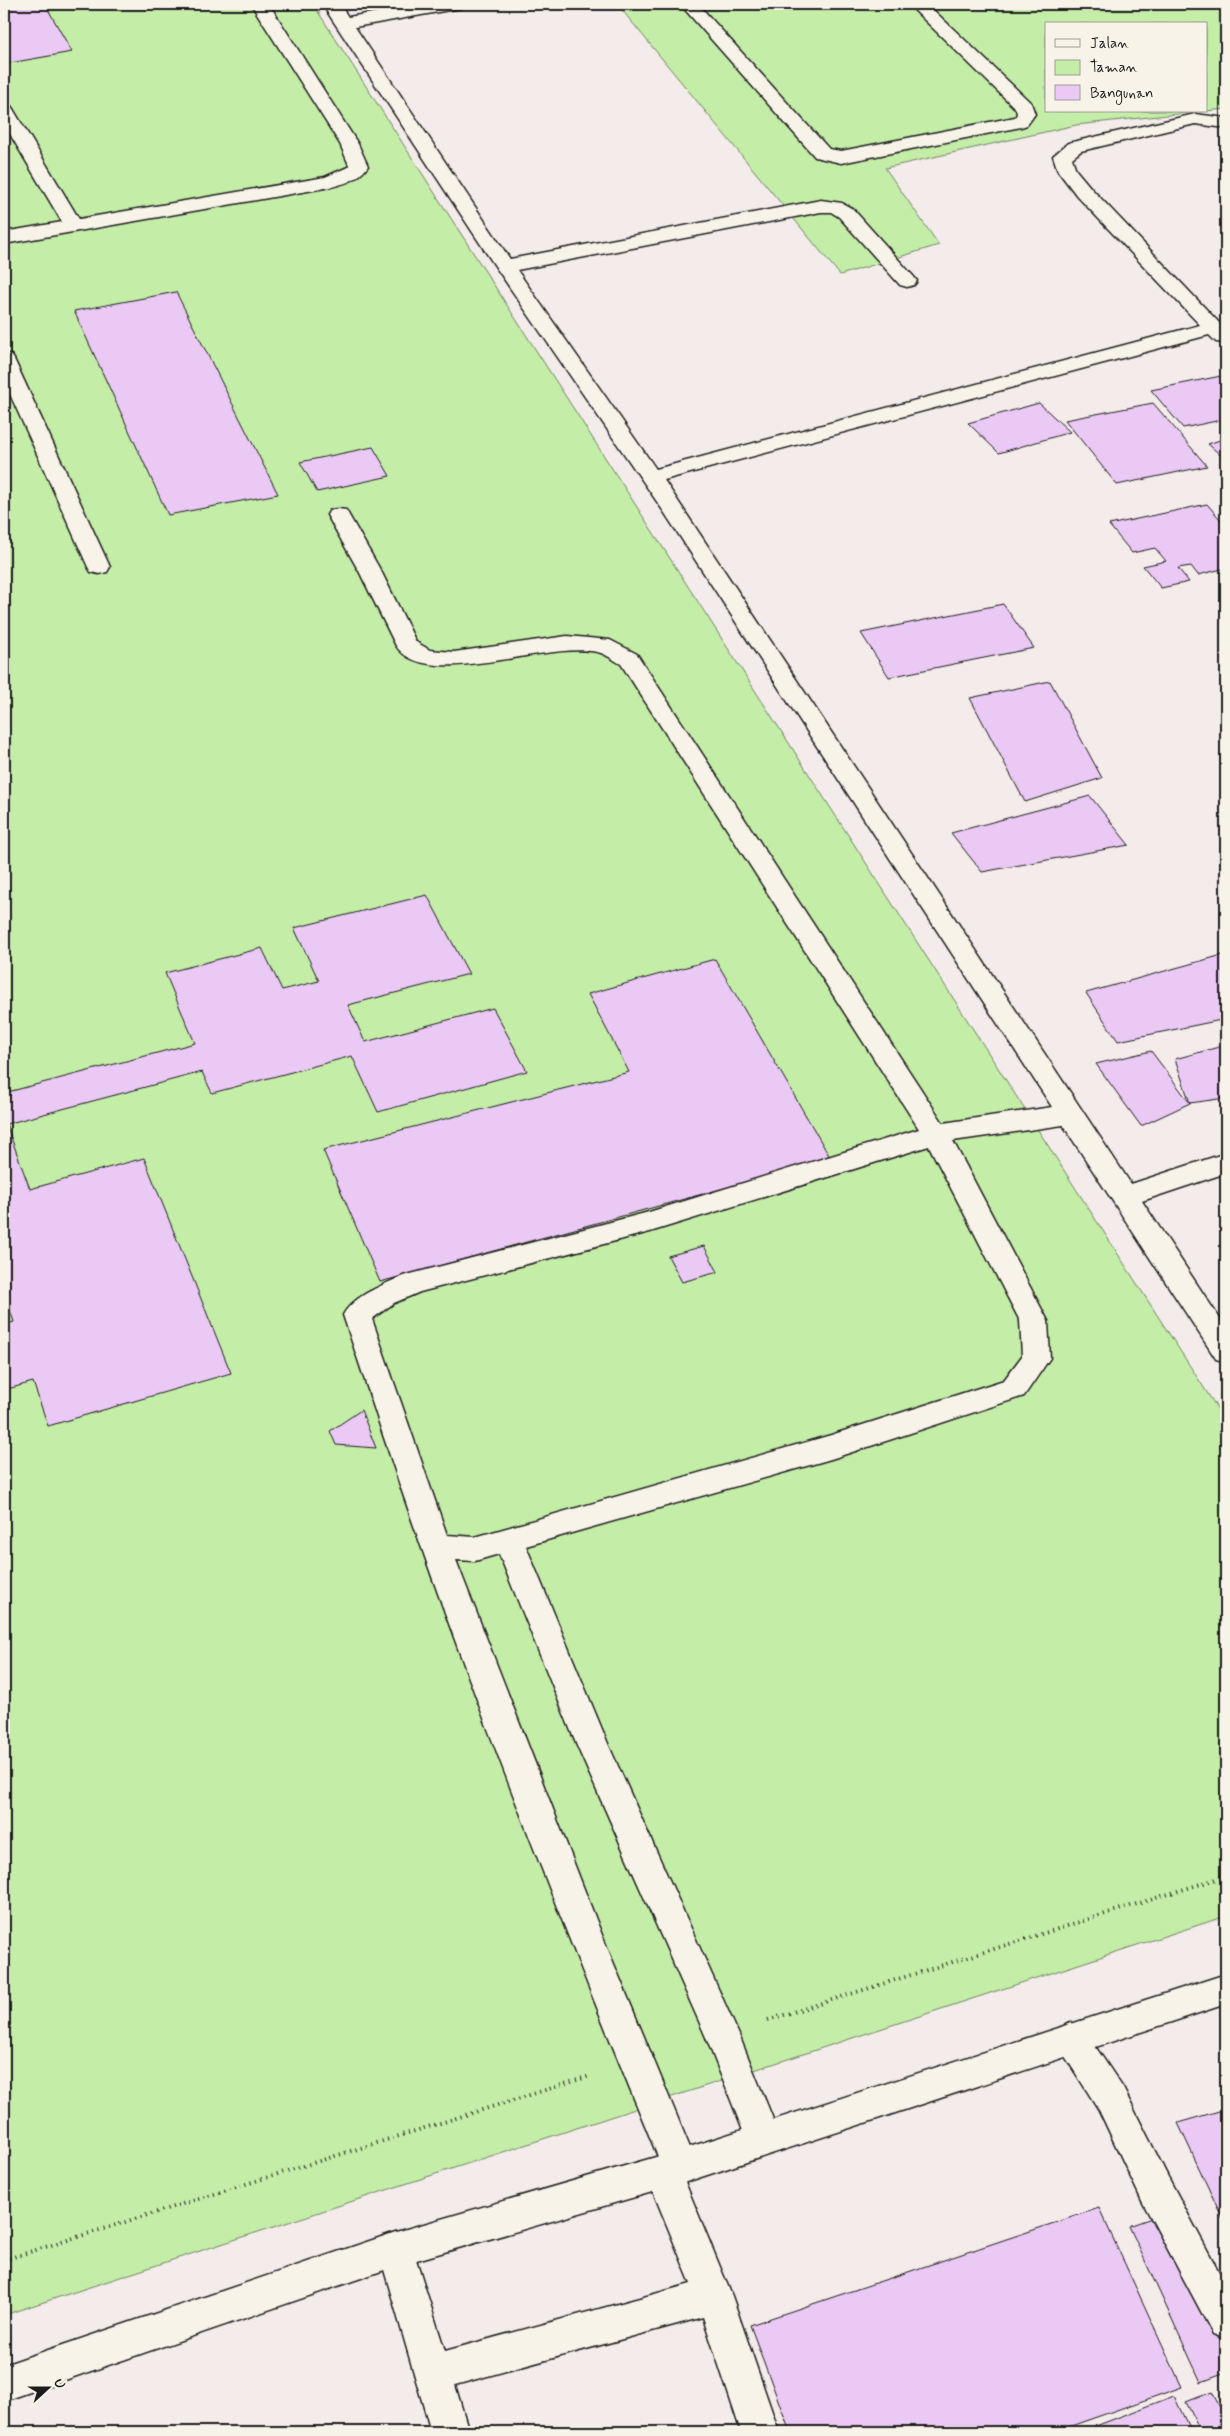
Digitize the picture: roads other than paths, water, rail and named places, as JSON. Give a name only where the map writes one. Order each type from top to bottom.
[{"type":"street","points":[[4,238],[337,180],[352,173],[359,166],[349,144],[260,4]]},
{"type":"street","points":[[331,4],[345,22],[505,266],[650,476],[1226,1351]]},
{"type":"street","points":[[345,22],[455,4]]},
{"type":"street","points":[[689,4],[822,152],[830,156],[841,157],[1021,121],[1026,114],[1025,107],[917,4]]},
{"type":"street","points":[[4,109],[74,227]]},
{"type":"street","points":[[650,476],[1220,334],[1084,192],[1067,171],[1062,156],[1075,147],[1195,119],[1226,124]]},
{"type":"street","points":[[505,266],[821,206],[835,207],[846,213],[907,281]]},
{"type":"street","points":[[4,359],[99,568]]},
{"type":"street","points":[[338,514],[371,573],[407,646],[425,657],[454,658],[567,643],[602,645],[629,658],[936,1134],[1034,1321],[1036,1358],[1014,1388],[831,1447],[475,1549],[436,1546]]},
{"type":"street","points":[[760,2432],[636,2062],[503,1725],[436,1546],[357,1315],[384,1296],[413,1283],[650,1222],[936,1134],[1071,1114]]},
{"type":"street","points":[[1125,1196],[1226,1164]]},
{"type":"street","points":[[508,1538],[593,1746],[722,2034],[764,2139]]},
{"type":"street","points":[[4,2383],[396,2249],[671,2169],[1226,1989]]},
{"type":"street","points":[[1071,2038],[1111,2099],[1154,2189],[1226,2321]]},
{"type":"street","points":[[396,2249],[434,2372],[450,2432]]},
{"type":"street","points":[[434,2372],[714,2296]]}]
